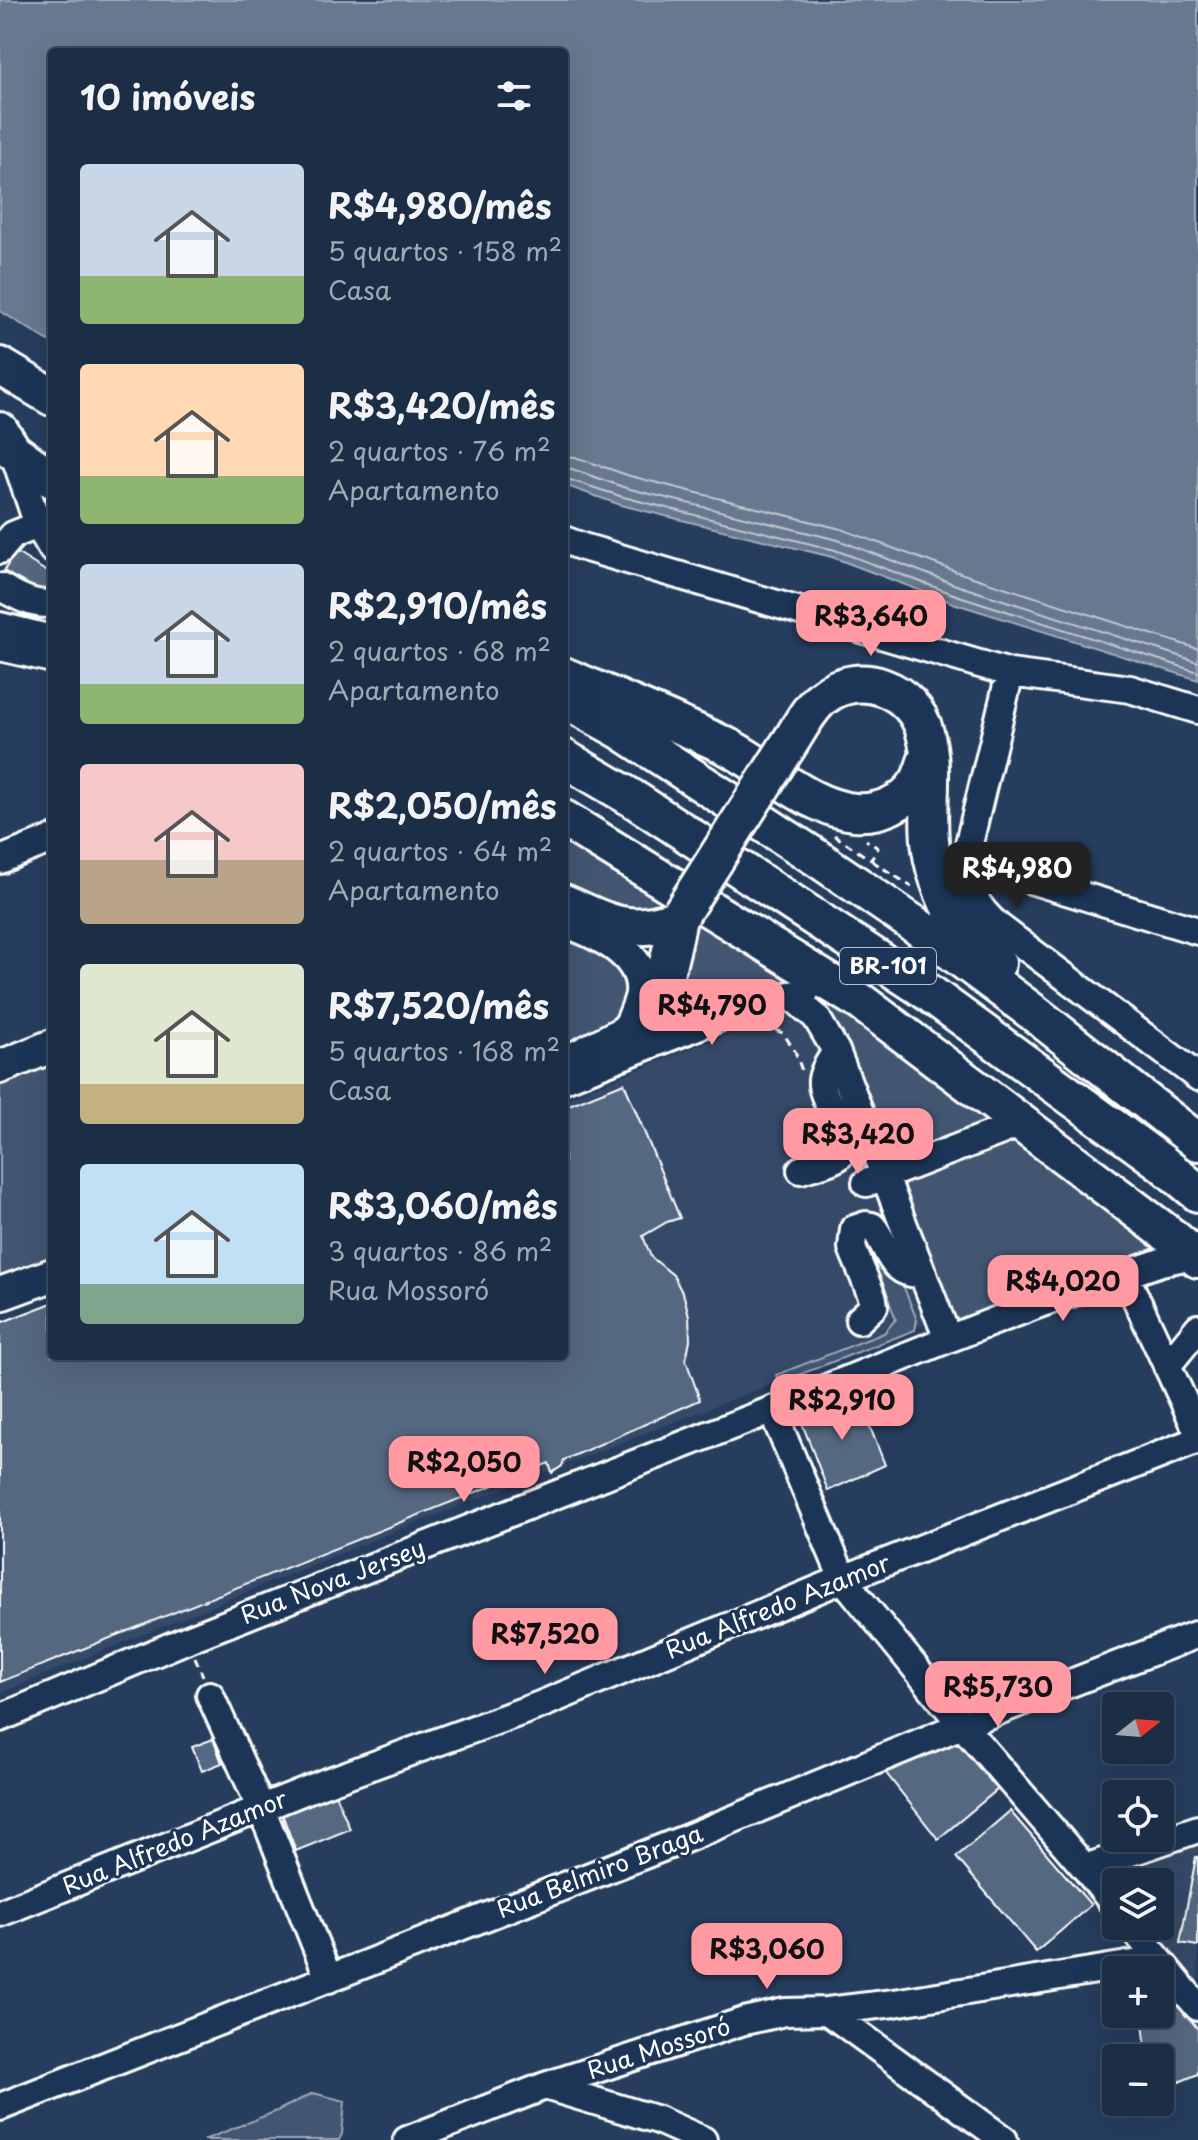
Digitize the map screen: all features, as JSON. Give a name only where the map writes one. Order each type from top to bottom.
[{"type":"highway","points":[[0,366],[48,395]]},
{"type":"highway","points":[[4,437],[48,456]]},
{"type":"highway","points":[[4,437],[48,476]]},
{"type":"highway","points":[[568,678],[728,747],[831,807],[856,812],[877,811],[898,803],[918,781],[929,752]]},
{"type":"highway","points":[[629,1030],[646,1014],[668,968],[680,915],[819,700],[848,685],[868,683],[904,698],[916,711],[925,729],[929,752],[931,850],[943,889],[963,931],[998,965],[1198,1118]]},
{"type":"highway","name":"BR-101","points":[[568,701],[620,730],[917,926],[1198,1142]]},
{"type":"highway","name":"BR-101","points":[[568,760],[632,798],[925,990],[1162,1163],[1198,1193]]},
{"type":"highway","points":[[568,821],[861,1002],[1022,1123],[1181,1253]]},
{"type":"highway","points":[[568,905],[624,927],[644,927],[680,915]]},
{"type":"main road","points":[[568,922],[621,949],[635,965],[642,996],[629,1030],[568,1062]]},
{"type":"main road","points":[[0,1067],[48,1048]]},
{"type":"main road","points":[[0,1294],[48,1276]]},
{"type":"street","points":[[4,437],[36,520],[48,542]]},
{"type":"street","points":[[0,532],[36,520]]},
{"type":"street","points":[[0,550],[13,535],[36,520]]},
{"type":"street","points":[[568,541],[1010,673],[1130,689],[1198,710]]},
{"type":"street","points":[[0,587],[25,600],[48,604]]},
{"type":"street","points":[[0,626],[48,638]]},
{"type":"street","points":[[0,647],[48,658]]},
{"type":"street","points":[[1010,673],[965,860],[969,889],[985,916],[1187,1055],[1198,1077]]},
{"type":"street","points":[[8,850],[48,840]]},
{"type":"street","points":[[965,860],[1198,931]]},
{"type":"street","points":[[568,1077],[736,1011],[790,995],[811,992],[861,1002]]},
{"type":"street","points":[[790,995],[816,1017],[836,1051],[875,1180],[923,1274],[948,1339]]},
{"type":"street","points":[[801,1170],[838,1157],[844,1146],[844,1134],[823,1091],[822,1080],[836,1051]]},
{"type":"street","points":[[875,1180],[1022,1123]]},
{"type":"street","points":[[859,1320],[874,1306],[852,1248],[854,1229],[872,1226],[898,1268],[905,1273],[923,1274]]},
{"type":"street","name":"Rua Nova Jersey","points":[[0,1718],[188,1639],[948,1339],[1181,1253]]},
{"type":"street","points":[[1125,1275],[1198,1432]]},
{"type":"street","points":[[1167,1366],[1198,1328]]},
{"type":"street","points":[[772,1410],[843,1579],[1102,1889]]},
{"type":"street","name":"Rua Alfredo Azamor","points":[[0,1913],[261,1808],[540,1705],[843,1579],[1198,1440]]},
{"type":"street","name":"Rua Belmiro Braga","points":[[0,2107],[1198,1634]]},
{"type":"street","points":[[210,1695],[261,1808],[329,1979]]},
{"type":"street","points":[[1085,1868],[1198,1829]]},
{"type":"street","points":[[1142,1940],[1155,1956]]},
{"type":"street","name":"Rua Mossoró","points":[[407,2140],[545,2086],[744,2021],[785,2012],[827,2011],[894,2003],[1102,1969]]},
{"type":"street","points":[[1174,1979],[1198,2007]]},
{"type":"street","points":[[827,2011],[1004,2140]]},
{"type":"street","points":[[545,2086],[658,2120],[703,2140]]},
{"type":"path","points":[[860,853],[871,860],[878,848],[869,842]]},
{"type":"path","points":[[684,983],[757,1023],[783,1033],[795,1051],[802,1071]]},
{"type":"path","points":[[188,1639],[210,1695]]},
{"type":"shaded area","points":[[568,832],[667,902],[641,913],[629,914],[568,895]]},
{"type":"shaded area","points":[[694,910],[819,985],[666,1028],[676,967]]},
{"type":"shaded area","points":[[568,935],[607,956],[634,981],[627,1022],[568,1054]]},
{"type":"shaded area","points":[[813,1002],[857,1009],[1149,1231],[1158,1250],[956,1328],[843,1036]]},
{"type":"shaded area","points":[[807,1003],[938,1319],[388,1534],[0,1693],[0,1321],[48,1303],[48,1360],[568,1360],[568,1097]]},
{"type":"shaded area","points":[[48,1067],[48,1264],[0,1282],[0,1085]]},
{"type":"shaded area","points":[[871,1240],[898,1273],[917,1320],[915,1330],[778,1383],[776,1375],[884,1333],[896,1319],[867,1246]]},
{"type":"shaded area","points":[[1198,1845],[1198,1984],[1162,1940],[1174,1940],[1174,1868],[1137,1868]]},
{"type":"shaded area","points":[[313,2093],[345,2101],[339,2140],[204,2140],[277,2111]]},
{"type":"water","points":[[0,0],[1198,0],[1198,680],[953,603],[832,557],[621,505],[568,486],[568,48],[48,48],[48,341],[0,311]]},
{"type":"building","points":[[15,552],[48,573],[48,598],[4,571]]},
{"type":"building","points":[[624,1083],[680,1218],[643,1236],[651,1257],[673,1275],[684,1296],[690,1340],[686,1360],[700,1400],[564,1460],[562,1466],[552,1473],[549,1463],[0,1682],[0,1323],[48,1305],[48,1360],[568,1360],[568,1105]]},
{"type":"building","points":[[857,1394],[885,1465],[828,1491],[800,1418]]},
{"type":"building","points":[[213,1739],[222,1763],[202,1771],[192,1747]]},
{"type":"building","points":[[958,1741],[998,1789],[938,1839],[882,1768]]},
{"type":"building","points":[[335,1793],[350,1829],[296,1851],[282,1814]]},
{"type":"building","points":[[1010,1811],[1091,1905],[1036,1952],[956,1857]]},
{"type":"building","points":[[1198,1857],[1198,1946],[1180,1943]]},
{"type":"building","points":[[1174,1999],[1198,2029],[1198,2074],[1174,2084],[1174,2044],[1145,2044],[1144,2028],[1174,2028]]}]
